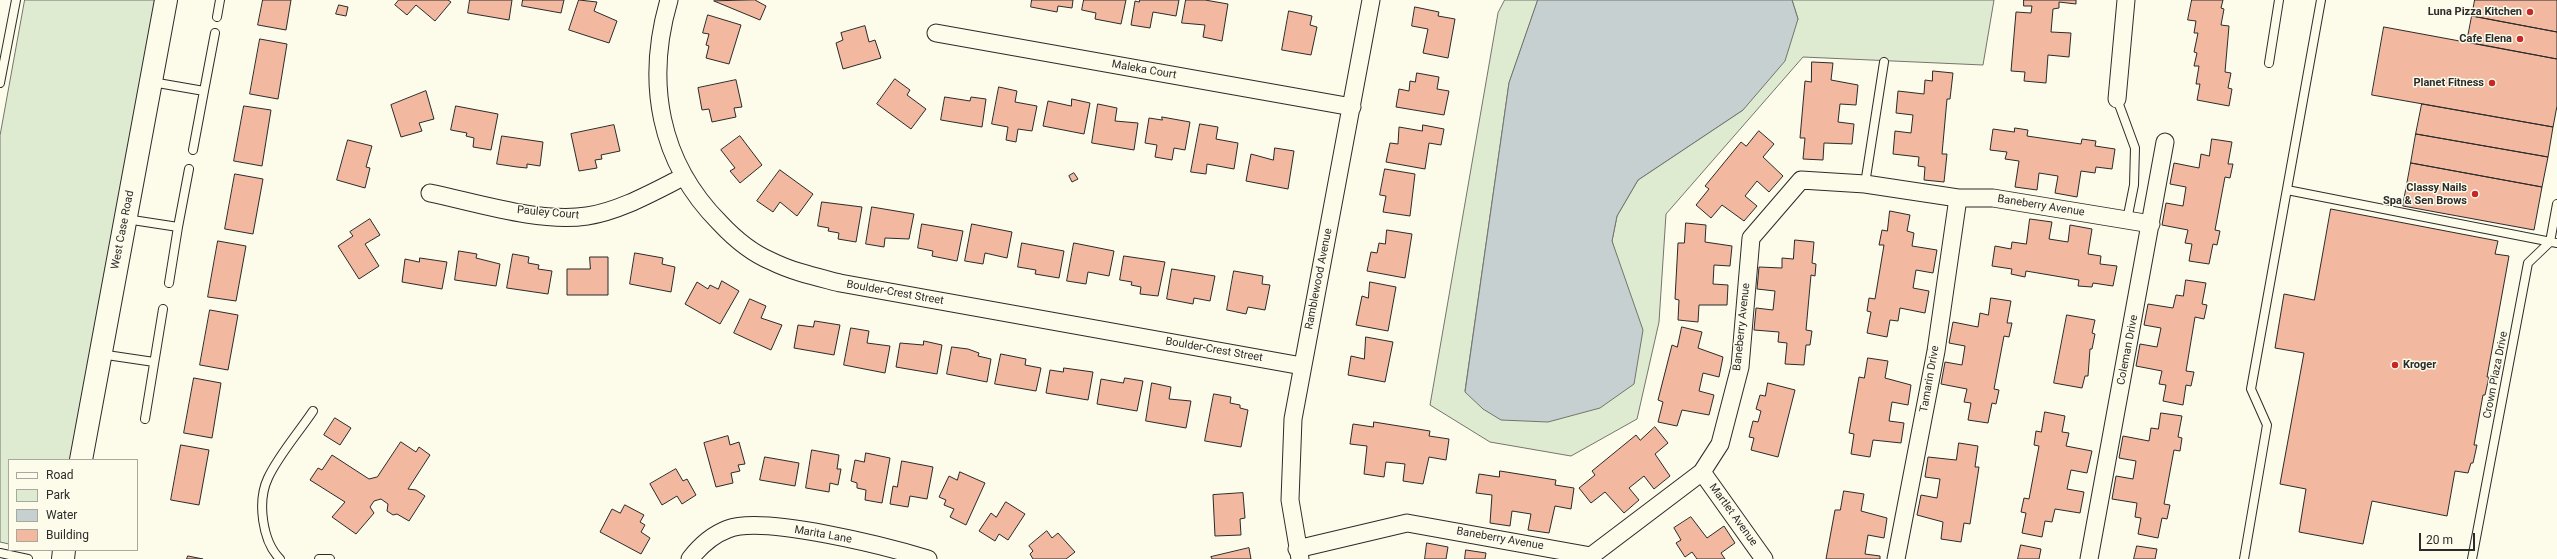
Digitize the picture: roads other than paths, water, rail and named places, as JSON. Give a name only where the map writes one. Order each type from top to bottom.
[{"type":"main road","name":"West Case Road","points":[[81,459],[166,0]]},
{"type":"street","name":"Boulder-Crest Street","points":[[669,0],[663,20],[658,57],[658,95],[664,132],[683,177],[701,204],[748,247],[769,261],[810,276],[1302,366]]},
{"type":"street","name":"Ramblewood Avenue","points":[[1298,554],[1291,492],[1293,419],[1352,107],[1370,0]]},
{"type":"street","points":[[2117,99],[2126,0]]},
{"type":"street","name":"Maleka Court","points":[[936,33],[1352,107]]},
{"type":"street","name":"Coleman Drive","points":[[2089,559],[2165,142]]},
{"type":"street","name":"Pauley Court","points":[[430,193],[529,214],[587,216],[617,207],[683,177]]},
{"type":"street","name":"Baneberry Avenue","points":[[1298,554],[1407,523],[1591,557],[1702,472],[1720,444],[1740,367],[1751,238],[1801,180],[1865,184],[1958,198],[1993,198],[2151,224]]},
{"type":"street","name":"Tamarin Drive","points":[[1896,559],[1936,352],[1958,198]]},
{"type":"street","name":"Martlet Avenue","points":[[1702,472],[1764,559]]},
{"type":"street","name":"Marita Lane","points":[[690,559],[702,545],[717,535],[728,529],[745,526],[775,527],[883,545],[928,559]]},
{"type":"lane","points":[[0,83],[16,0]]},
{"type":"lane","points":[[217,17],[220,0]]},
{"type":"lane","points":[[2269,64],[2279,0]]},
{"type":"lane","points":[[2244,559],[2266,425],[2251,389],[2321,0]]},
{"type":"lane","points":[[193,150],[215,32]]},
{"type":"lane","points":[[1865,184],[1884,62]]},
{"type":"lane","points":[[151,82],[204,91]]},
{"type":"lane","points":[[2117,99],[2135,148],[2134,185],[2127,220]]},
{"type":"lane","points":[[169,283],[189,169]]},
{"type":"lane","points":[[2287,190],[2553,242],[2557,204]]},
{"type":"lane","points":[[125,218],[178,227]]},
{"type":"lane","name":"Crown Plaza Drive","points":[[2472,559],[2528,263],[2553,242]]},
{"type":"lane","points":[[145,419],[162,310]]},
{"type":"lane","points":[[100,354],[154,362]]},
{"type":"lane","points":[[280,559],[276,555],[266,533],[262,508],[268,478],[313,411]]},
{"type":"lane","points":[[0,554],[28,559]]},
{"type":"lane","points":[[319,559],[330,559]]},
{"type":"water","points":[[1538,0],[1792,0],[1798,19],[1785,61],[1743,110],[1638,180],[1617,216],[1612,241],[1643,330],[1634,384],[1600,408],[1548,422],[1501,420],[1483,409],[1465,392],[1509,83]]},
{"type":"place","name":"Luna Pizza Kitchen","points":[[2530,12]]},
{"type":"place","name":"Cafe Elena","points":[[2520,39]]},
{"type":"place","name":"Planet Fitness","points":[[2492,83]]},
{"type":"place","name":"Classy Nails Spa & Sen Brows","points":[[2475,194]]},
{"type":"place","name":"Kroger","points":[[2395,365]]}]
